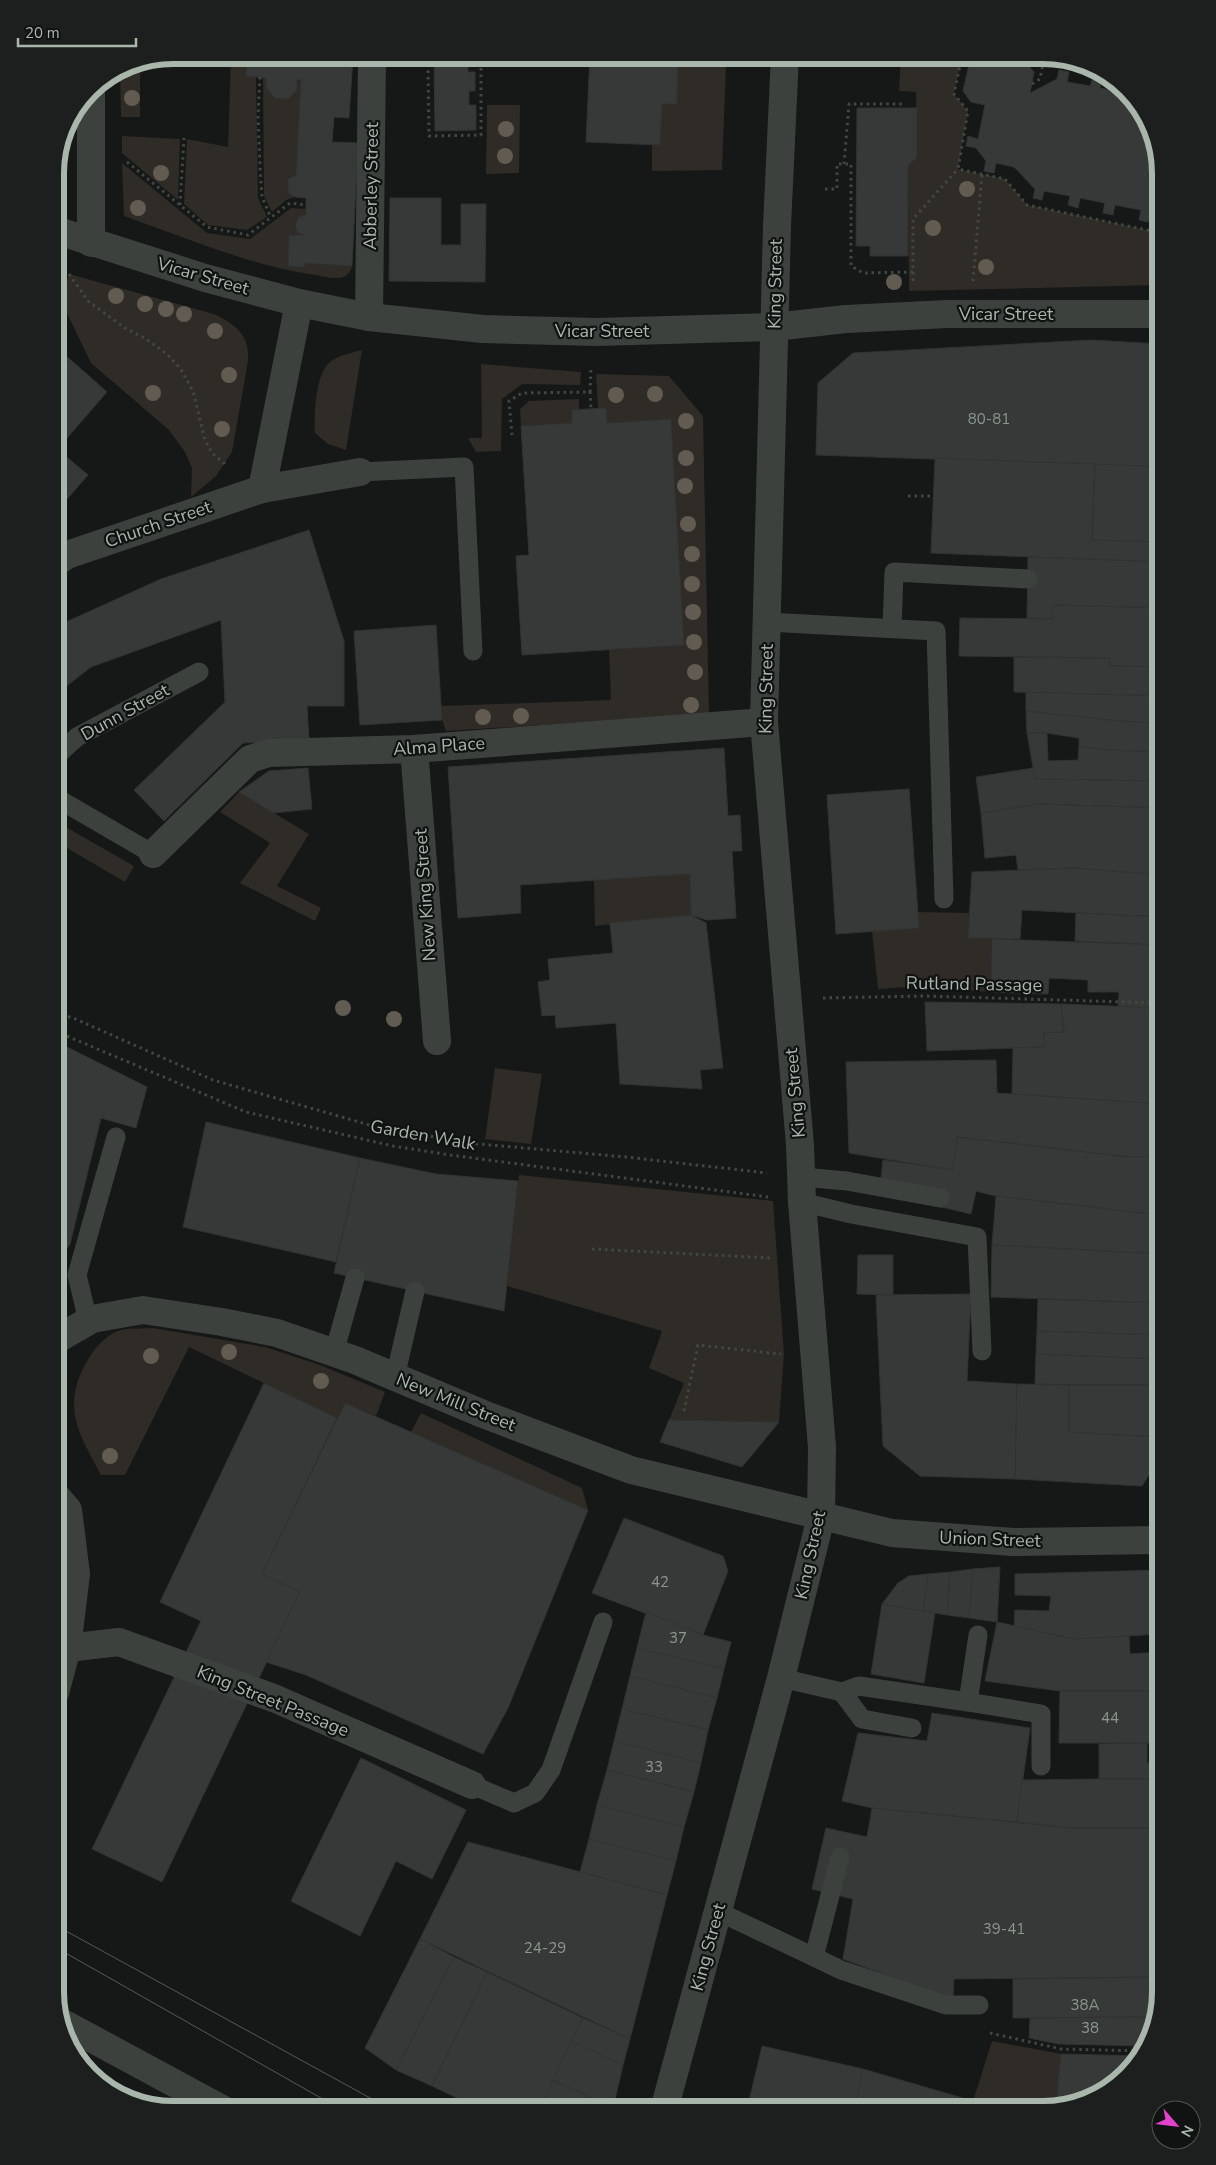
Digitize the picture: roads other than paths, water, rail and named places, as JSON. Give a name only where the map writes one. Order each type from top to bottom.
[{"type":"street","name":"Abberley Street","points":[[369,317],[372,64]]},
{"type":"street","name":"King Street","points":[[666,2101],[781,1678],[821,1517],[822,1447],[764,722],[777,217],[785,64]]},
{"type":"street","points":[[91,101],[91,243]]},
{"type":"street","name":"Vicar Street","points":[[64,233],[205,278],[299,303],[369,317],[484,329],[597,332],[774,327],[846,319],[947,314],[1152,314]]},
{"type":"street","points":[[262,489],[299,303]]},
{"type":"street","name":"Church Street","points":[[64,557],[262,489],[360,472]]},
{"type":"street","name":"Alma Place","points":[[146,850],[250,759],[269,753],[414,749],[764,722]]},
{"type":"street","name":"New King Street","points":[[414,749],[437,1041]]},
{"type":"street","name":"New Mill Street","points":[[64,1335],[88,1321],[143,1310],[222,1322],[277,1333],[334,1353],[483,1414],[631,1470],[821,1517]]},
{"type":"street","name":"Union Street","points":[[821,1517],[892,1533],[1013,1542],[1152,1540]]},
{"type":"street","points":[[64,1522],[76,1574],[64,1659]]},
{"type":"street","name":"King Street Passage","points":[[67,1648],[119,1642],[276,1699],[472,1785]]},
{"type":"street","points":[[70,2027],[207,2101]]},
{"type":"lane","points":[[360,472],[464,467],[473,651]]},
{"type":"lane","points":[[892,628],[894,572],[1028,580]]},
{"type":"lane","points":[[767,622],[936,631],[944,899]]},
{"type":"lane","name":"Dunn Street","points":[[64,749],[77,737],[199,672]]},
{"type":"lane","points":[[64,802],[146,850]]},
{"type":"lane","points":[[88,1321],[77,1275],[116,1137]]},
{"type":"lane","points":[[802,1189],[847,1181],[940,1198]]},
{"type":"lane","points":[[802,1189],[851,1214],[977,1237],[982,1351]]},
{"type":"lane","points":[[334,1353],[355,1278]]},
{"type":"lane","points":[[394,1377],[415,1291]]},
{"type":"lane","points":[[472,1785],[514,1802],[535,1793],[551,1770],[603,1622]]},
{"type":"lane","points":[[968,1702],[978,1636]]},
{"type":"lane","points":[[781,1678],[842,1692],[859,1686],[1040,1714],[1041,1766]]},
{"type":"lane","points":[[842,1692],[862,1719],[912,1728]]},
{"type":"lane","points":[[814,1957],[840,1857]]},
{"type":"lane","points":[[717,1911],[841,1970],[946,2005],[979,2005]]},
{"type":"tram line","points":[[64,1930],[376,2101]]},
{"type":"tram line","points":[[64,1952],[326,2101]]}]
